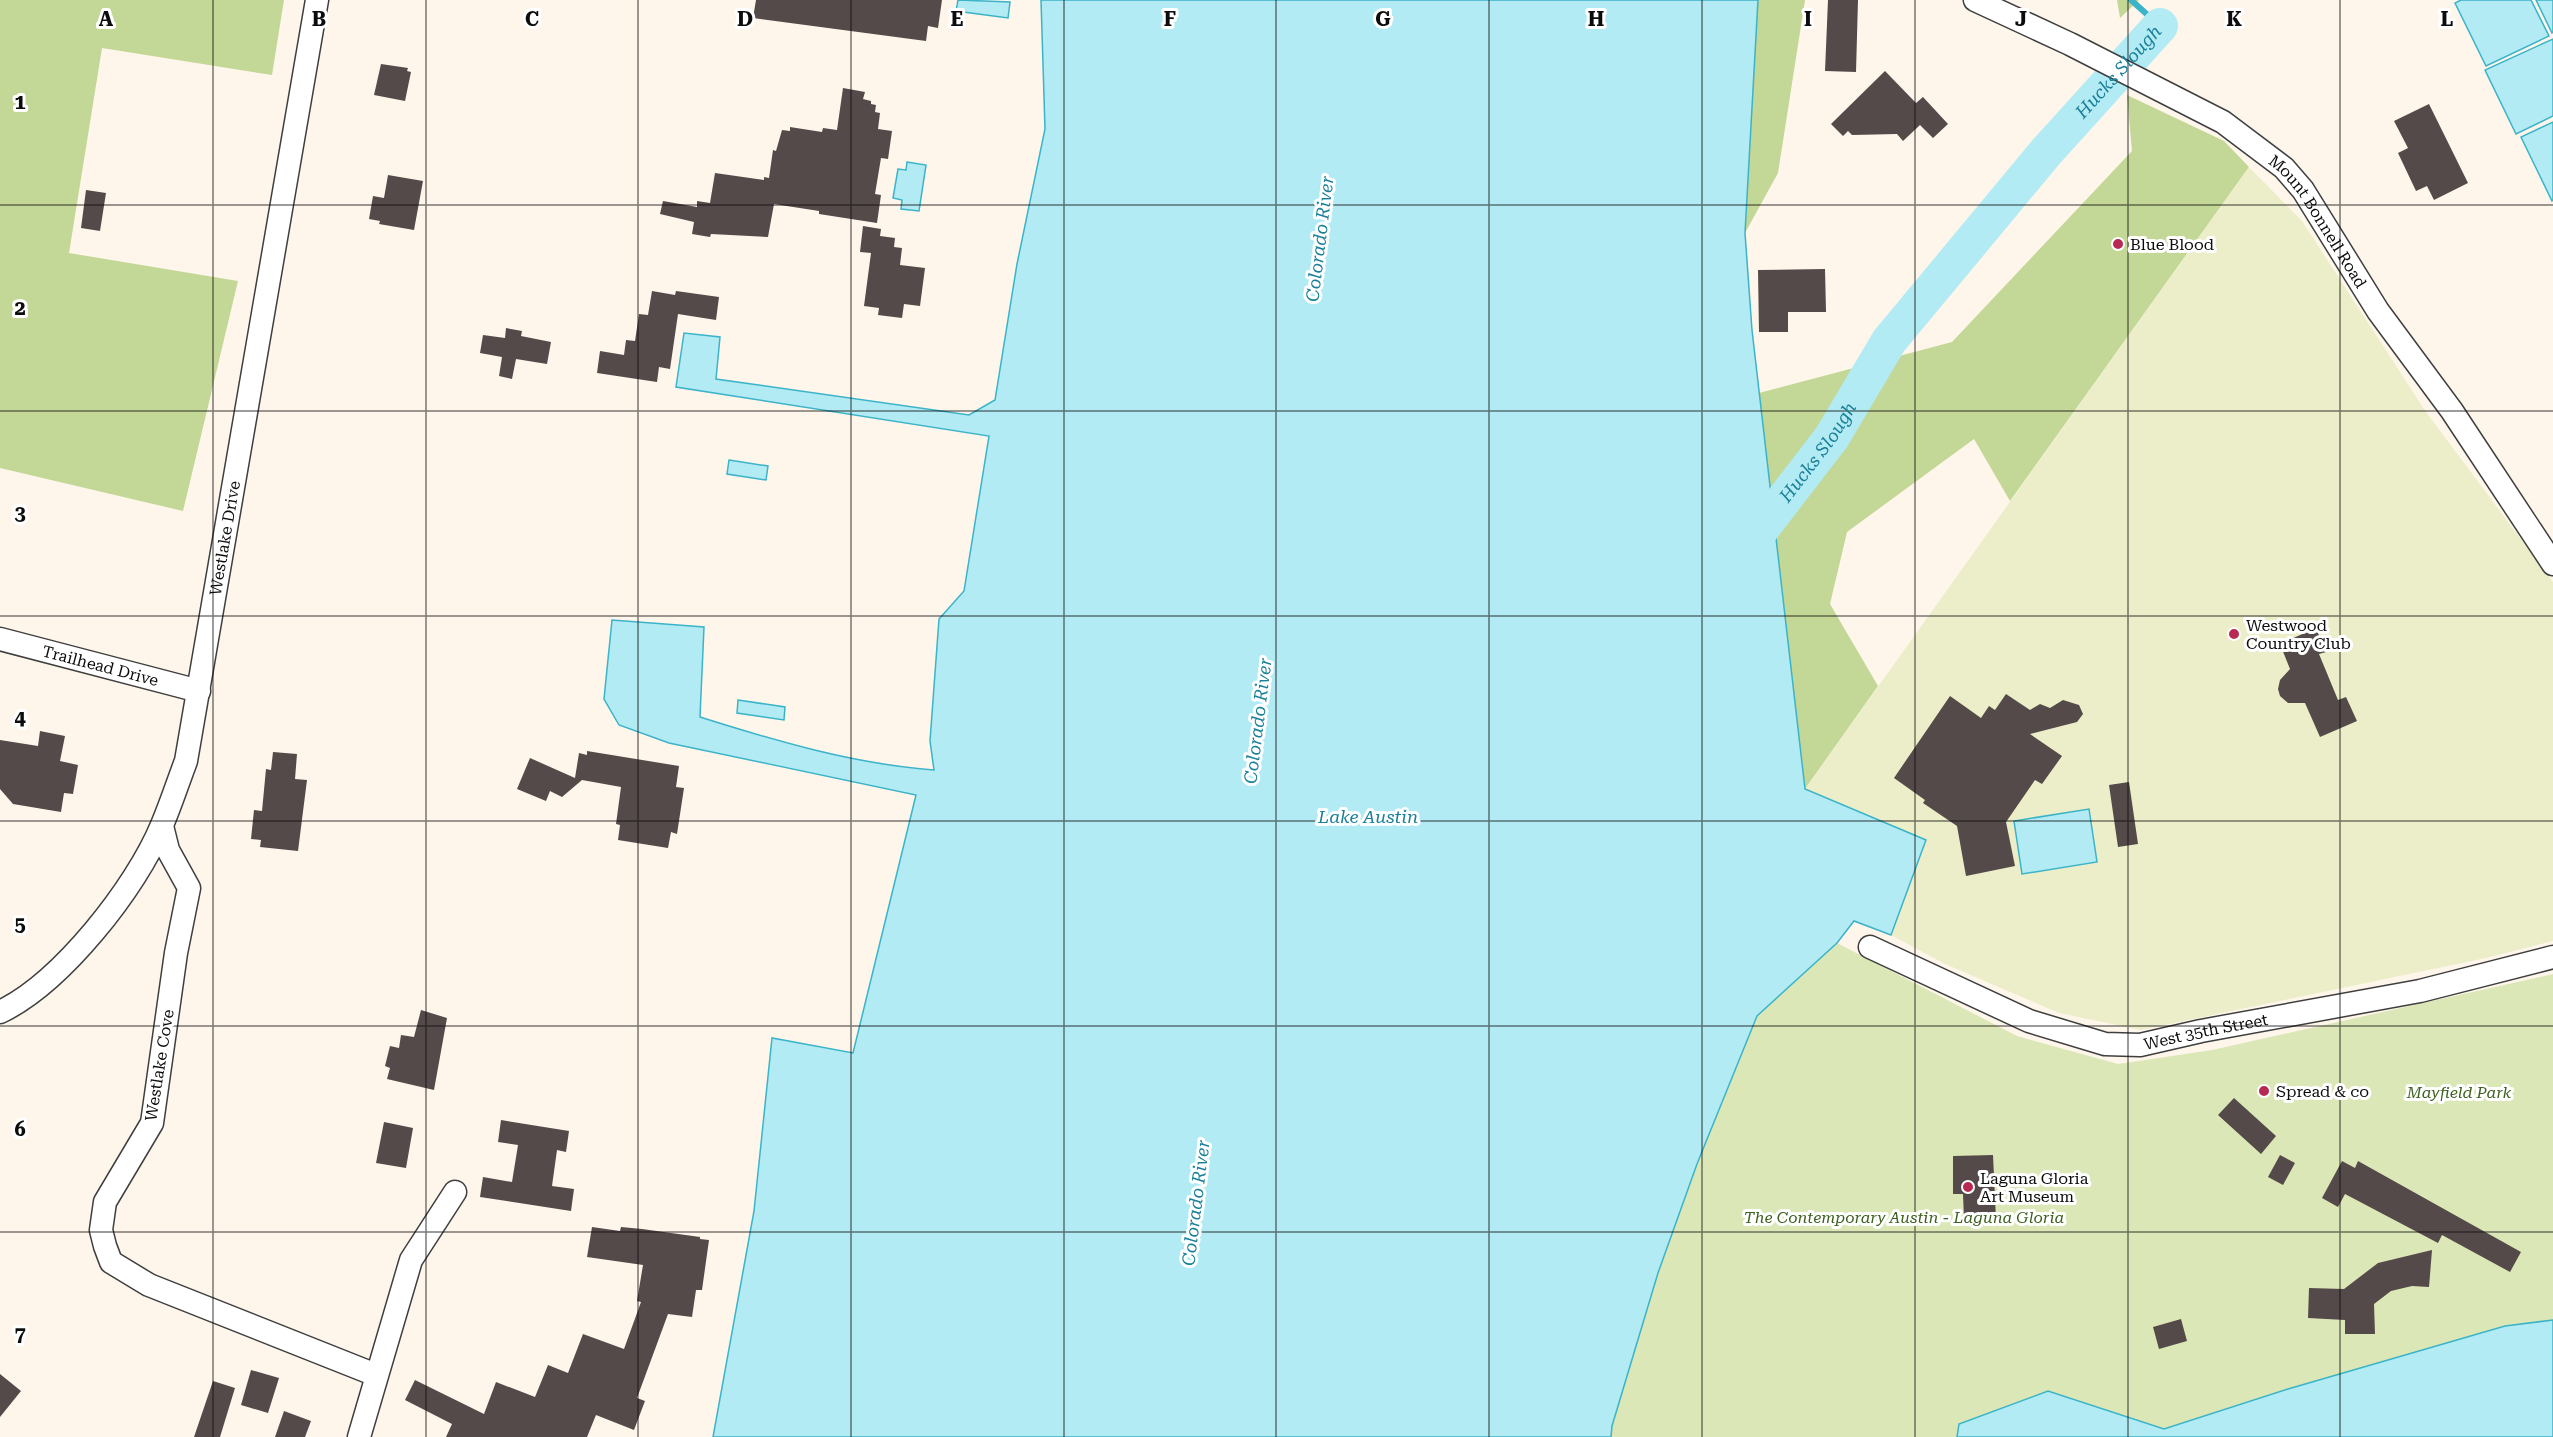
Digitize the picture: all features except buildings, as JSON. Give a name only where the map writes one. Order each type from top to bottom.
[{"type":"street","name":"Westlake Drive","points":[[0,1012],[20,1003],[44,984],[114,906],[143,863],[162,826],[186,761],[317,0]]},
{"type":"street","name":"Mount Bonnell Road","points":[[1975,0],[2070,44],[2223,122],[2258,146],[2284,168],[2303,190],[2378,311],[2452,411],[2553,564]]},
{"type":"street","name":"Trailhead Drive","points":[[0,639],[199,691]]},
{"type":"street","name":"Westlake Cove","points":[[162,826],[168,850],[189,888],[176,953],[152,1124],[105,1202],[101,1230],[111,1262],[149,1284],[376,1375]]},
{"type":"street","name":"West 35th Street","points":[[1870,947],[2029,1021],[2105,1044],[2140,1046],[2201,1030],[2420,990],[2553,957]]},
{"type":"street","points":[[359,1437],[411,1260],[455,1192]]},
{"type":"green space","points":[[0,0],[284,0],[272,75],[102,48],[69,253],[238,281],[183,511],[0,468]]},
{"type":"green space","points":[[1758,0],[1805,0],[1778,173],[1745,233]]},
{"type":"green space","points":[[2117,0],[2139,0],[2120,18]]},
{"type":"green space","points":[[2127,95],[2224,141],[2249,167],[2010,501],[1974,439],[1847,532],[1830,604],[1878,686],[1805,789],[1759,393],[1952,342],[2132,151]]},
{"type":"green space","name":"Westwood Country Club","points":[[2249,167],[2302,221],[2426,412],[2553,582],[2553,941],[2486,958],[2141,1030],[2059,1013],[1945,964],[1891,935],[1926,840],[1805,789]]},
{"type":"green space","name":"The Contemporary Austin - Laguna Gloria","points":[[1837,943],[2017,1036],[2118,1064],[2212,1050],[2553,974],[2553,1320],[2505,1326],[2288,1389],[2164,1429],[2048,1391],[1959,1424],[1957,1437],[1611,1437],[1612,1426],[1658,1273],[1697,1164],[1757,1016]]},
{"type":"water","points":[[958,0],[1010,2],[1008,18],[956,11]]},
{"type":"water","name":"Lake Austin","points":[[1041,0],[1758,0],[1745,233],[1752,330],[1805,789],[1926,840],[1891,935],[1854,921],[1837,943],[1757,1016],[1697,1164],[1658,1273],[1612,1426],[1611,1437],[713,1437],[754,1211],[772,1038],[853,1053],[916,795],[669,743],[619,725],[604,699],[612,620],[704,627],[700,717],[786,743],[845,757],[934,770],[930,741],[939,619],[964,591],[989,436],[676,387],[684,333],[720,337],[716,379],[969,415],[995,400],[1017,264],[1045,129]]},
{"type":"water","points":[[2461,0],[2531,0],[2549,36],[2486,66],[2455,3]]},
{"type":"water","points":[[2536,0],[2553,0],[2552,33]]},
{"type":"water","points":[[2553,39],[2553,116],[2516,134],[2485,70]]},
{"type":"water","points":[[2553,122],[2553,200],[2552,201],[2521,137]]},
{"type":"water","points":[[907,162],[926,165],[919,211],[901,209],[902,200],[893,198],[898,169],[906,170]]},
{"type":"water","points":[[729,460],[768,466],[766,480],[727,474]]},
{"type":"water","points":[[738,700],[785,707],[784,720],[737,713]]},
{"type":"water","points":[[2089,809],[2097,862],[2022,874],[2014,821]]},
{"type":"water","points":[[2553,1320],[2553,1437],[1957,1437],[1959,1424],[2048,1391],[2164,1429],[2288,1389],[2505,1326]]},
{"type":"waterway","name":"Hucks Slough","points":[[2131,0],[2160,26]]},
{"type":"waterway","name":"Hucks Slough","points":[[1739,549],[1752,541],[1832,437],[1889,341],[2046,152],[2160,26]]},
{"type":"place","name":"Blue Blood","points":[[2118,244]]},
{"type":"place","name":"Westwood Country Club","points":[[2234,634]]},
{"type":"place","name":"Spread & co","points":[[2264,1091]]},
{"type":"place","name":"Laguna Gloria Art Museum","points":[[1968,1187]]},
{"type":"water label","name":"Colorado River","points":[[1320,239]]},
{"type":"water label","name":"Colorado River","points":[[1258,721]]},
{"type":"water label","name":"Colorado River","points":[[1196,1203]]},
{"type":"park label","name":"Mayfield Park","points":[[2459,1092]]}]
